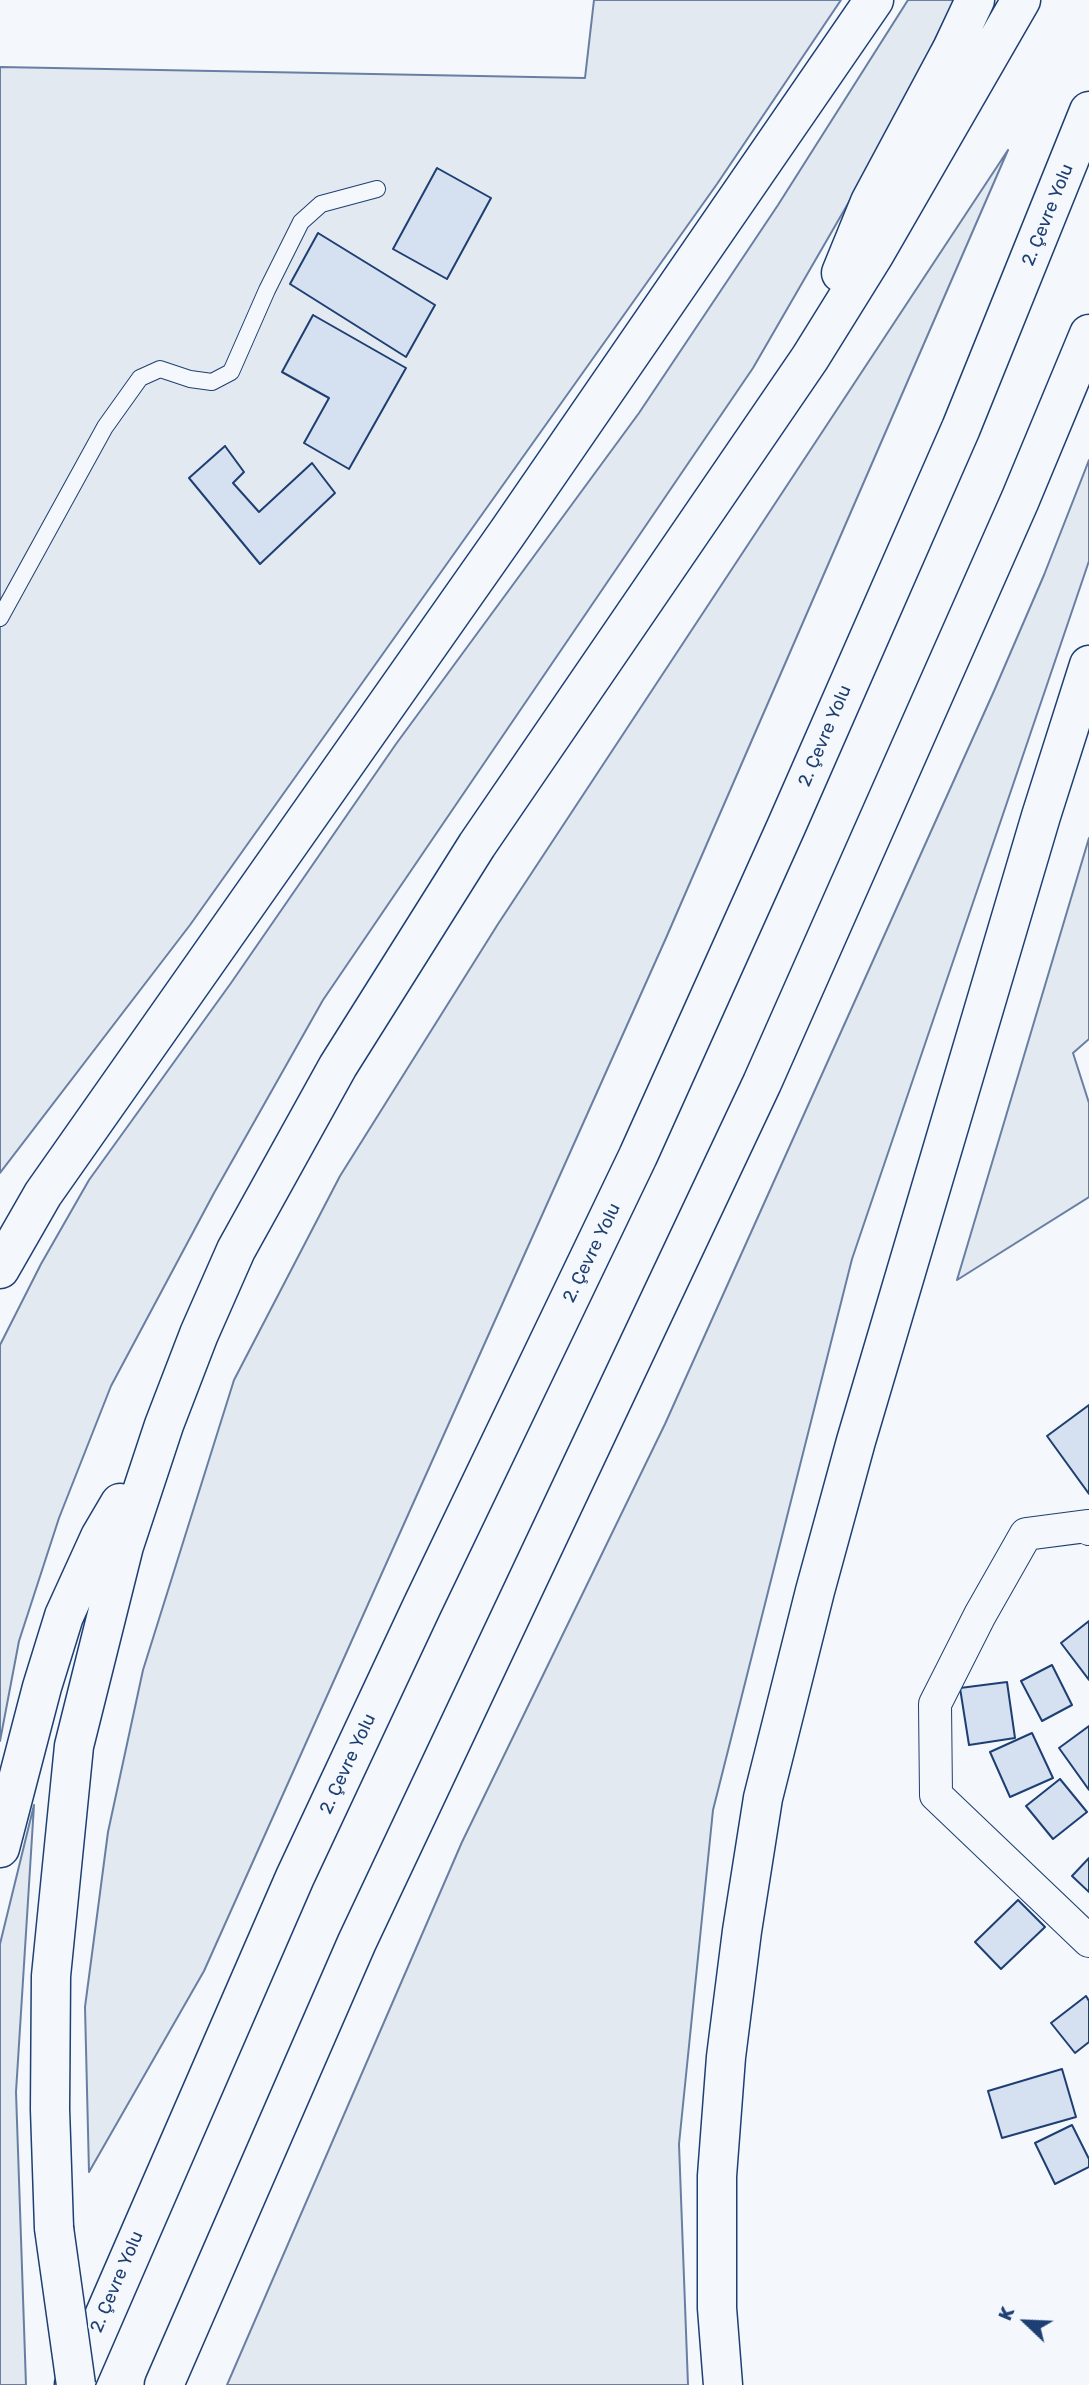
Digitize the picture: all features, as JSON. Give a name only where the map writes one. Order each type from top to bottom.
[{"type":"highway","points":[[0,1269],[43,1194],[508,532],[874,0]]},
{"type":"highway","points":[[810,358],[837,281],[870,202],[952,49],[975,0]]},
{"type":"highway","points":[[75,2385],[54,2228],[50,2109],[51,1976],[74,1746],[124,1546],[164,1425],[199,1334],[236,1250],[338,1066],[477,845],[810,358],[874,256],[1021,0]]},
{"type":"highway","name":"2. Çevre Yolu","points":[[75,2385],[295,1877],[632,1169],[786,828],[956,439],[1089,111]]},
{"type":"highway","points":[[164,2385],[369,1917],[762,1083],[1020,500],[1089,334]]},
{"type":"highway","points":[[723,2385],[717,2308],[718,2163],[726,2057],[742,1931],[764,1798],[815,1591],[856,1441],[1041,816],[1089,665]]},
{"type":"highway","points":[[0,1219],[27,1184],[114,1092]]},
{"type":"highway","points":[[0,1848],[42,1687],[64,1616],[100,1537],[164,1425]]},
{"type":"street","points":[[1089,1529],[1087,1526],[1027,1534],[980,1615],[935,1704],[936,1795],[1089,1941]]},
{"type":"lane","points":[[0,618],[105,427],[139,378],[160,369],[190,379],[212,382],[231,372],[301,222],[321,204],[377,189]]},
{"type":"shaded area","points":[[594,0],[841,0],[717,184],[190,925],[0,1173],[0,67],[585,78]]},
{"type":"shaded area","points":[[908,0],[954,0],[898,117],[753,368],[323,1000],[214,1193],[111,1386],[59,1518],[19,1641],[0,1741],[0,1345],[41,1264],[89,1180],[231,983],[396,744],[639,413],[778,205]]},
{"type":"shaded area","points":[[1008,150],[666,938],[204,1971],[89,2172],[85,2007],[108,1832],[143,1670],[234,1380],[340,1176],[498,924]]},
{"type":"shaded area","points":[[1089,460],[1089,561],[852,1259],[713,1810],[679,2144],[688,2385],[227,2385],[462,1842],[665,1424],[994,691],[1044,575]]},
{"type":"shaded area","points":[[1089,838],[1089,1039],[1073,1053],[1089,1103],[1089,1197],[957,1280]]},
{"type":"shaded area","points":[[34,1805],[16,2092],[26,2385],[0,2385],[0,1944]]},
{"type":"building","points":[[437,168],[491,198],[447,279],[393,249]]},
{"type":"building","points":[[318,233],[435,305],[406,357],[290,284]]},
{"type":"building","points":[[313,315],[406,368],[349,469],[304,443],[329,398],[282,372]]},
{"type":"building","points":[[225,446],[244,472],[233,483],[259,512],[312,463],[335,493],[260,564],[189,478]]},
{"type":"building","points":[[1089,1405],[1089,1494],[1047,1436]]},
{"type":"building","points":[[1089,1621],[1089,1680],[1061,1643]]},
{"type":"building","points":[[1052,1665],[1072,1705],[1042,1721],[1021,1681]]},
{"type":"building","points":[[1007,1682],[1015,1738],[969,1745],[960,1688]]},
{"type":"building","points":[[1089,1726],[1089,1790],[1059,1748]]},
{"type":"building","points":[[1032,1733],[1053,1778],[1010,1797],[990,1752]]},
{"type":"building","points":[[1060,1779],[1087,1812],[1053,1839],[1026,1806]]},
{"type":"building","points":[[1089,1858],[1089,1892],[1072,1876]]},
{"type":"building","points":[[1018,1900],[1045,1927],[1001,1969],[975,1942]]},
{"type":"building","points":[[1086,1996],[1089,2001],[1089,2042],[1075,2053],[1051,2023]]},
{"type":"building","points":[[1062,2069],[1076,2117],[1002,2138],[988,2091]]},
{"type":"building","points":[[1072,2125],[1089,2159],[1089,2167],[1055,2184],[1035,2143]]}]
